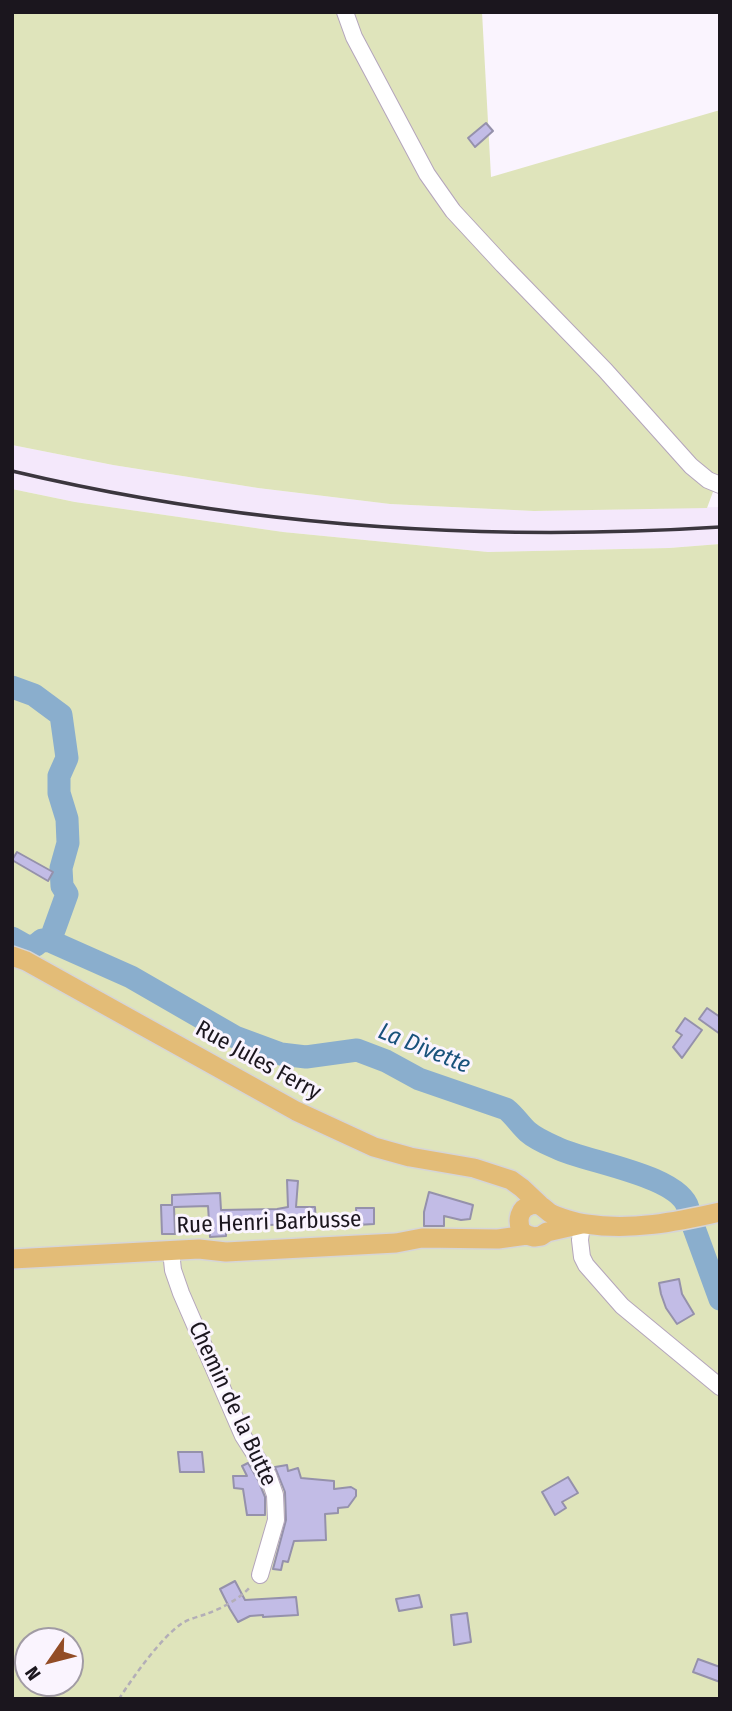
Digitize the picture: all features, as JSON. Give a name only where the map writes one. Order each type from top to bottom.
[{"type":"main road","name":"Rue Jules Ferry","points":[[12,956],[26,961],[340,1133],[373,1147],[410,1157],[474,1168],[511,1180],[522,1188],[534,1220]]},
{"type":"main road","points":[[534,1220],[623,1227],[663,1224],[720,1212]]},
{"type":"main road","name":"Rue Henri Barbusse","points":[[12,1259],[199,1249],[226,1252],[396,1244],[422,1238],[490,1239],[534,1220]]},
{"type":"street","points":[[345,12],[354,37],[426,174],[453,211],[605,370],[691,466],[708,480],[720,485]]},
{"type":"street","points":[[582,1224],[580,1240],[586,1265],[622,1306],[720,1387]]},
{"type":"street","name":"Chemin de la Butte","points":[[171,1251],[173,1270],[181,1293],[243,1436],[268,1475],[275,1495],[276,1520],[260,1575]]},
{"type":"path","points":[[119,1699],[138,1671],[182,1622],[214,1611],[246,1592],[260,1575]]},
{"type":"shaded area","points":[[12,445],[113,465],[258,488],[390,504],[534,511],[720,507],[720,544],[669,548],[488,552],[283,532],[75,502],[12,489]]},
{"type":"green space","points":[[12,12],[482,12],[491,177],[720,110],[720,473],[707,508],[534,511],[390,504],[258,488],[113,465],[12,445]]},
{"type":"green space","points":[[12,489],[75,502],[283,532],[488,552],[669,548],[720,544],[720,1699],[12,1699]]},
{"type":"building","points":[[486,123],[493,131],[475,147],[468,138]]},
{"type":"building","points":[[17,852],[53,872],[48,881],[12,860]]},
{"type":"building","points":[[707,1008],[720,1017],[720,1034],[699,1019]]},
{"type":"building","points":[[685,1018],[702,1030],[682,1058],[673,1047],[682,1035],[676,1031]]},
{"type":"building","points":[[287,1180],[298,1181],[296,1207],[315,1207],[316,1223],[268,1225],[268,1222],[226,1221],[226,1236],[210,1237],[208,1206],[174,1207],[175,1234],[162,1234],[161,1205],[172,1205],[172,1195],[220,1193],[221,1210],[277,1209],[288,1207]]},
{"type":"building","points":[[429,1192],[473,1205],[470,1219],[444,1216],[444,1226],[424,1226]]},
{"type":"building","points":[[356,1208],[374,1208],[374,1224],[357,1225]]},
{"type":"building","points":[[679,1279],[682,1294],[694,1314],[677,1324],[666,1308],[659,1283]]},
{"type":"building","points":[[178,1452],[202,1452],[204,1472],[180,1472]]},
{"type":"building","points":[[248,1463],[265,1497],[265,1515],[247,1515],[243,1489],[234,1488],[233,1476],[247,1476],[242,1466]]},
{"type":"building","points":[[287,1465],[288,1471],[298,1468],[301,1478],[334,1481],[334,1489],[351,1487],[356,1490],[356,1496],[348,1507],[338,1508],[338,1513],[325,1514],[326,1540],[294,1541],[288,1562],[283,1561],[281,1570],[273,1569],[286,1520],[285,1492],[275,1467]]},
{"type":"building","points":[[568,1477],[578,1493],[562,1502],[566,1508],[555,1515],[542,1492]]},
{"type":"building","points":[[235,1581],[245,1600],[296,1597],[298,1615],[250,1616],[238,1622],[220,1589]]},
{"type":"building","points":[[419,1595],[422,1607],[399,1611],[396,1599]]},
{"type":"building","points":[[467,1613],[471,1642],[454,1645],[451,1615]]},
{"type":"building","points":[[698,1659],[720,1667],[720,1682],[693,1672]]},
{"type":"waterway","name":"La Divette","points":[[12,687],[34,695],[61,715],[67,758],[59,776],[59,793],[67,819],[68,843],[61,868],[62,886],[67,894],[50,941]]},
{"type":"waterway","name":"La Divette","points":[[12,938],[28,947],[42,940],[50,941],[131,977],[235,1037],[281,1054],[306,1057],[357,1050],[386,1061],[419,1079],[506,1109],[531,1135],[553,1146],[650,1178],[681,1197],[688,1208]]},
{"type":"waterway","name":"La Divette","points":[[694,1228],[720,1299]]},
{"type":"railway","points":[[12,471],[187,505],[364,525],[542,532],[720,527]]}]
